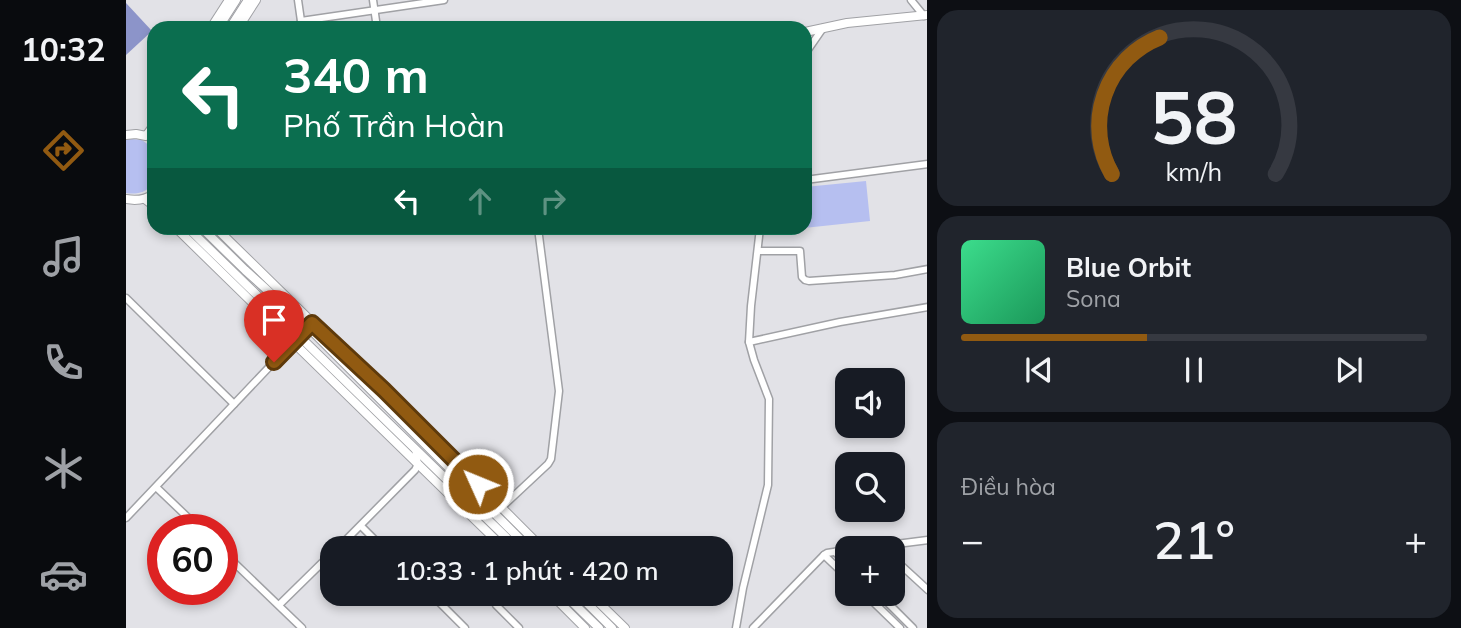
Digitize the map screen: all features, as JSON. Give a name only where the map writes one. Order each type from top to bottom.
[{"type":"main road","points":[[216,21],[229,0]]},
{"type":"main road","points":[[222,21],[236,0]]},
{"type":"main road","points":[[234,21],[248,0]]},
{"type":"main road","points":[[242,21],[256,0]]},
{"type":"main road","points":[[812,30],[847,23],[925,16]]},
{"type":"main road","points":[[144,135],[147,130]]},
{"type":"main road","points":[[126,135],[144,135],[147,132]]},
{"type":"main road","points":[[127,200],[147,198]]},
{"type":"main road","points":[[183,235],[233,285],[297,339],[505,536]]},
{"type":"main road","points":[[195,235],[492,536]]},
{"type":"main road","points":[[209,235],[245,270],[384,390],[530,536]]},
{"type":"main road","points":[[223,235],[517,536]]},
{"type":"main road","points":[[563,606],[585,628]]},
{"type":"main road","points":[[576,606],[599,628]]},
{"type":"main road","points":[[590,606],[612,628]]},
{"type":"main road","points":[[602,606],[625,628]]},
{"type":"street","points":[[298,0],[301,21]]},
{"type":"street","points":[[373,0],[376,21]]},
{"type":"street","points":[[321,21],[444,0]]},
{"type":"street","points":[[911,0],[925,16]]},
{"type":"street","points":[[812,43],[822,28]]},
{"type":"street","points":[[812,179],[927,164]]},
{"type":"street","points":[[502,507],[548,464],[551,458],[559,391],[539,235]]},
{"type":"street","points":[[743,628],[736,625],[768,485],[769,399],[749,342],[759,235]]},
{"type":"street","points":[[758,251],[800,251],[802,277],[809,281],[895,275],[927,269]]},
{"type":"street","points":[[126,298],[234,404]]},
{"type":"street","points":[[749,342],[927,307]]},
{"type":"street","points":[[126,518],[310,325]]},
{"type":"street","points":[[351,536],[415,470],[418,464],[415,449]]},
{"type":"street","points":[[156,487],[184,514]]},
{"type":"street","points":[[361,526],[371,536]]},
{"type":"street","points":[[905,543],[927,540]]},
{"type":"street","points":[[752,628],[824,555],[835,552]]},
{"type":"street","points":[[824,555],[835,566]]},
{"type":"street","points":[[279,606],[320,565]]},
{"type":"street","points":[[238,566],[302,628]]},
{"type":"street","points":[[905,569],[927,590]]},
{"type":"street","points":[[443,606],[465,628]]},
{"type":"street","points":[[497,606],[519,628]]},
{"type":"street","points":[[877,606],[900,628]]},
{"type":"street","points":[[891,606],[913,628]]},
{"type":"shaded area","points":[[126,3],[147,26],[147,36],[126,55]]},
{"type":"shaded area","points":[[126,140],[142,140],[147,144],[147,189],[134,194],[126,193]]},
{"type":"shaded area","points":[[866,181],[870,221],[812,227],[812,186]]},
{"type":"route","points":[[274,362],[312,323],[478,484]]}]
